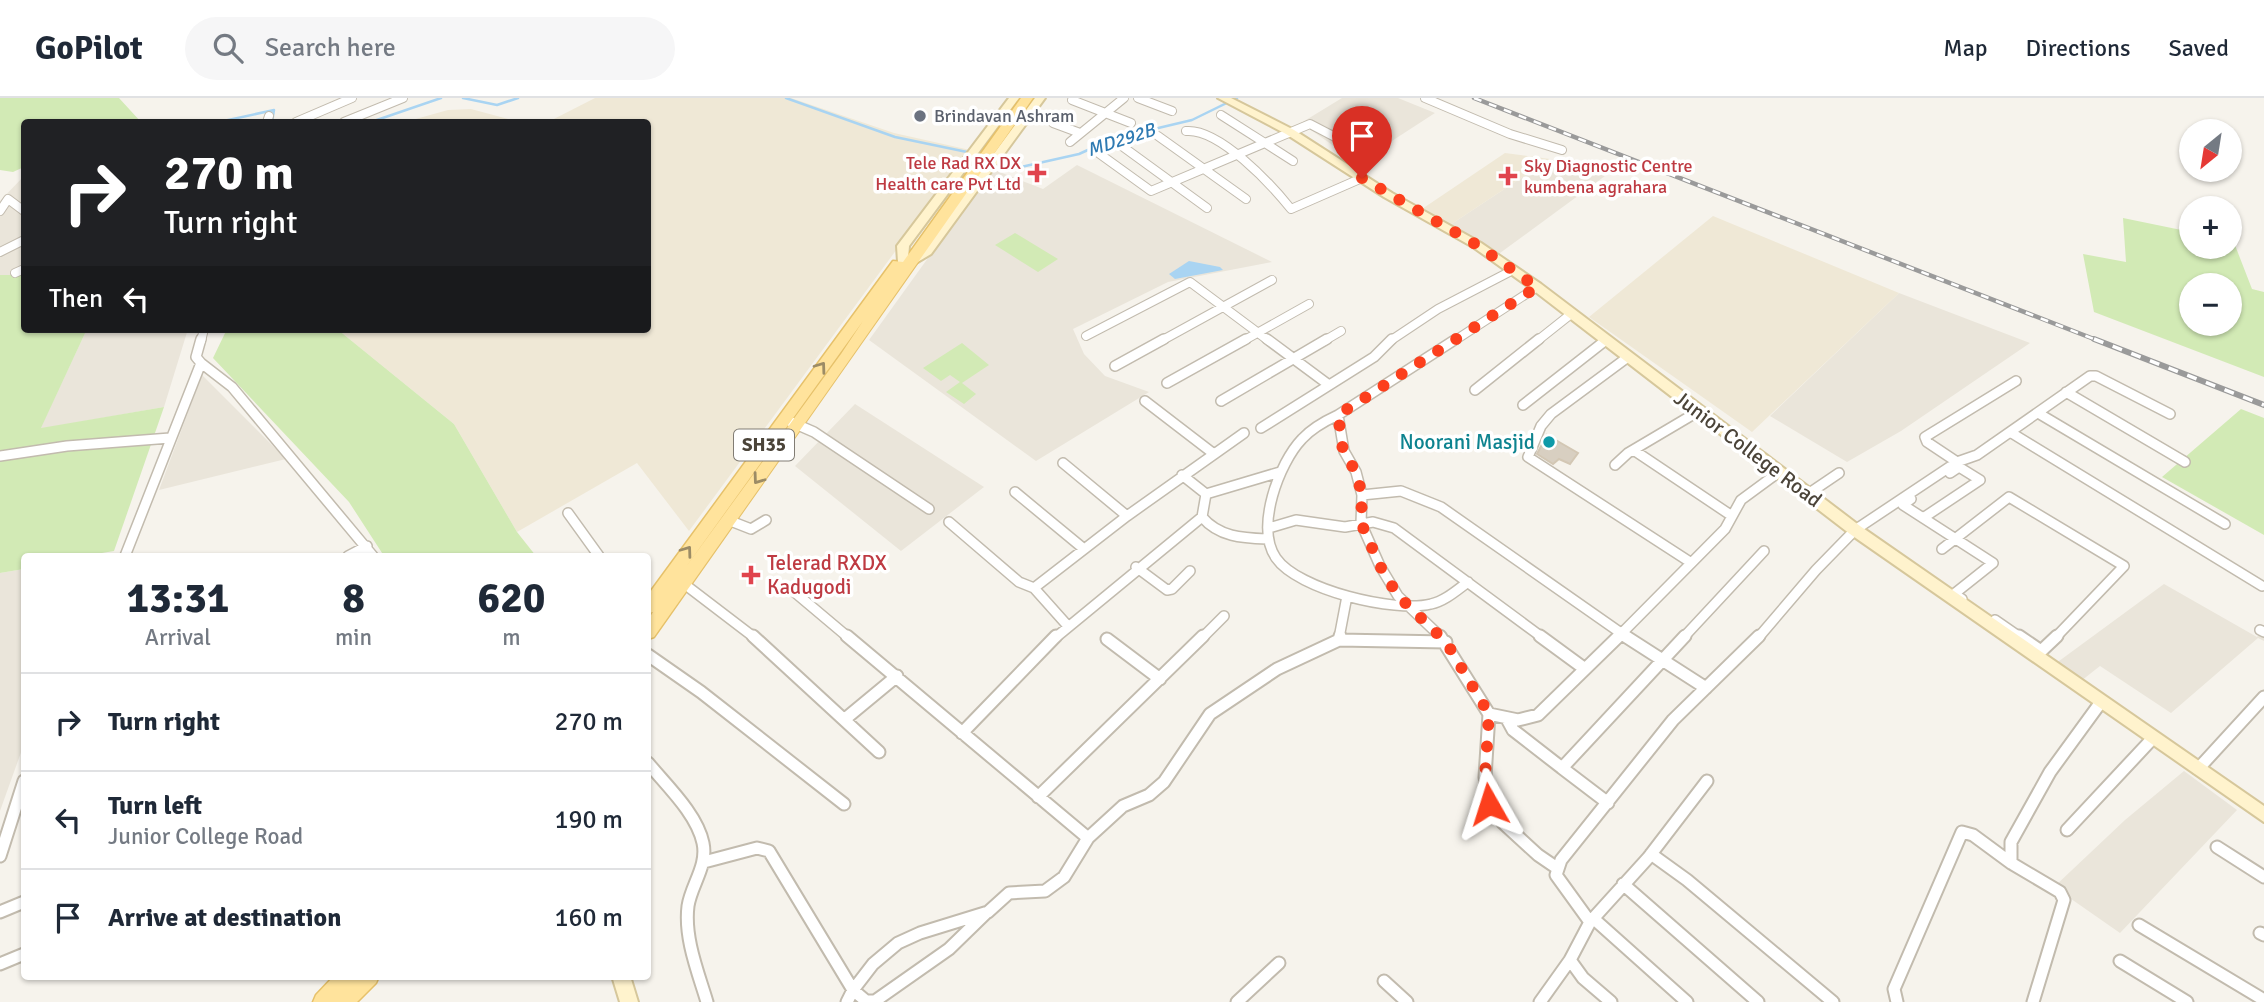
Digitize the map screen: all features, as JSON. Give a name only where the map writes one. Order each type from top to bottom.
[{"type":"main road","name":"SH35","points":[[910,256],[1016,98]]},
{"type":"main road","name":"SH35","points":[[651,601],[791,422],[1027,98]]},
{"type":"main road","name":"SH35","points":[[651,628],[728,520],[791,422]]},
{"type":"main road","points":[[323,1002],[344,980]]},
{"type":"main road","points":[[343,1002],[365,980]]},
{"type":"street","points":[[303,119],[352,98]]},
{"type":"street","points":[[351,119],[403,98]]},
{"type":"street","points":[[910,256],[927,252],[1040,98]]},
{"type":"street","points":[[1070,142],[1124,98]]},
{"type":"street","points":[[1138,98],[1172,111]]},
{"type":"street","name":"Junior College Road","points":[[1226,98],[1290,132],[1362,178],[1477,245],[1537,287],[1855,530],[2004,630],[2101,702],[2264,815]]},
{"type":"street","points":[[1425,98],[1510,134],[1563,150]]},
{"type":"street","points":[[1072,100],[1131,123]]},
{"type":"street","points":[[1220,115],[1293,161]]},
{"type":"street","points":[[1053,123],[1080,133]]},
{"type":"street","points":[[1097,152],[1151,191],[1304,125],[1315,125],[1360,150]]},
{"type":"street","points":[[1186,131],[1198,130],[1237,155],[1268,180],[1291,209],[1362,178]]},
{"type":"street","points":[[1158,136],[1246,199]]},
{"type":"street","points":[[1115,141],[1207,208]]},
{"type":"street","points":[[0,211],[8,199],[21,209]]},
{"type":"street","points":[[0,252],[21,242]]},
{"type":"street","points":[[15,273],[21,270]]},
{"type":"street","points":[[1261,428],[1374,357],[1382,345],[1409,327],[1513,270]]},
{"type":"street","points":[[1115,366],[1272,280]]},
{"type":"street","points":[[1086,336],[1191,282],[1329,385]]},
{"type":"street","points":[[1468,582],[1428,605],[1347,597],[1283,568],[1267,539],[1270,506],[1280,472],[1305,436],[1537,287]]},
{"type":"street","points":[[1167,383],[1308,304]]},
{"type":"street","points":[[1475,390],[1571,314]]},
{"type":"street","points":[[1221,401],[1341,331]]},
{"type":"street","points":[[203,333],[196,357],[232,387],[371,553]]},
{"type":"street","points":[[1523,405],[1606,340]]},
{"type":"street","points":[[1628,357],[1551,414],[1541,426],[1528,457],[1530,461],[1690,562]]},
{"type":"street","points":[[126,553],[201,363]]},
{"type":"street","points":[[1688,1002],[1592,921],[1556,875],[1557,868],[1673,720],[1748,649],[1816,570],[1855,530],[1957,462],[1977,456],[2066,392],[2093,376],[2170,414]]},
{"type":"street","points":[[1957,462],[1927,442],[1925,437],[2016,381]]},
{"type":"street","points":[[2066,392],[2185,461]]},
{"type":"street","points":[[1145,401],[1214,454]]},
{"type":"street","points":[[1615,465],[1628,453],[1699,411]]},
{"type":"street","points":[[2038,413],[2225,524]]},
{"type":"street","points":[[1338,415],[1343,451],[1356,472],[1362,495],[1363,528],[1380,566],[1398,596],[1446,642],[1489,714],[1485,777],[1489,804],[1503,823],[1538,855],[1557,868]]},
{"type":"street","points":[[791,422],[929,509]]},
{"type":"street","points":[[2010,432],[2262,586]]},
{"type":"street","points":[[1034,588],[1182,475],[1244,433]]},
{"type":"street","points":[[0,456],[67,446],[170,438]]},
{"type":"street","points":[[1635,451],[1732,516]]},
{"type":"street","points":[[1063,463],[1127,516]]},
{"type":"street","points":[[1923,518],[1980,480],[1959,467],[1903,505],[1923,518],[1955,538],[1993,563],[1954,594],[2004,630]]},
{"type":"street","points":[[1206,494],[1280,472]]},
{"type":"street","points":[[1489,714],[1507,719],[1531,719],[1545,710],[1725,529],[1741,500],[1779,472]]},
{"type":"street","points":[[1808,495],[1839,473]]},
{"type":"street","points":[[1182,475],[1206,494]]},
{"type":"street","points":[[1362,495],[1401,491],[1441,507],[1620,633],[1706,688]]},
{"type":"street","points":[[1015,492],[1084,549]]},
{"type":"street","points":[[962,733],[1067,625],[1136,567],[1202,517],[1206,494]]},
{"type":"street","points":[[1942,549],[2009,497],[2124,566],[2080,615],[2038,654]]},
{"type":"street","points":[[568,513],[597,553]]},
{"type":"street","points":[[1202,517],[1233,538],[1267,539]]},
{"type":"street","points":[[728,520],[751,529],[766,520]]},
{"type":"street","points":[[1269,528],[1296,520],[1335,527],[1363,528],[1373,522],[1394,528],[1585,668]]},
{"type":"street","points":[[948,522],[1019,583],[1034,588],[1067,625]]},
{"type":"street","points":[[354,553],[367,546]]},
{"type":"street","points":[[1562,768],[1764,551]]},
{"type":"street","points":[[1136,567],[1167,590],[1172,589],[1190,571]]},
{"type":"street","points":[[683,583],[770,649],[879,751]]},
{"type":"street","points":[[792,590],[1088,838]]},
{"type":"street","points":[[1339,640],[1347,597]]},
{"type":"street","points":[[1038,797],[1224,616]]},
{"type":"street","points":[[1107,639],[1160,679]]},
{"type":"street","points":[[704,863],[757,848],[768,851],[850,996],[876,1001],[949,949],[1009,894],[1045,891],[1064,877],[1088,838],[1123,806],[1149,794],[1164,782],[1210,714],[1277,669],[1339,640],[1446,642]]},
{"type":"street","points":[[651,657],[719,706],[844,804]]},
{"type":"street","points":[[845,719],[897,676]]},
{"type":"street","points":[[2198,769],[2264,698]]},
{"type":"street","points":[[2011,863],[2011,842],[2050,772],[2101,702]]},
{"type":"street","points":[[1507,719],[1513,730],[1608,803]]},
{"type":"street","points":[[2067,830],[2153,738]]},
{"type":"street","points":[[651,767],[702,837],[704,863],[693,888],[688,909],[693,949],[707,1002]]},
{"type":"street","points":[[1539,1002],[1570,960],[1592,921],[1651,854],[1707,781]]},
{"type":"street","points":[[0,856],[21,790]]},
{"type":"street","points":[[1896,1002],[1894,989],[1962,832],[1973,835],[2011,863],[2060,892],[2064,900],[2033,1002]]},
{"type":"street","points":[[2217,847],[2264,877]]},
{"type":"street","points":[[1651,854],[1714,901],[1833,1002]]},
{"type":"street","points":[[1623,884],[1759,1002]]},
{"type":"street","points":[[0,912],[21,903]]},
{"type":"street","points":[[850,996],[873,964],[898,943],[920,933],[988,912]]},
{"type":"street","points":[[2139,925],[2264,1000]]},
{"type":"street","points":[[0,964],[21,955]]},
{"type":"street","points":[[1570,960],[1583,978],[1611,1002]]},
{"type":"street","points":[[2120,961],[2187,1002]]},
{"type":"street","points":[[1237,1002],[1279,964]]},
{"type":"street","points":[[622,980],[629,1002]]},
{"type":"street","points":[[1384,981],[1407,1002]]},
{"type":"shaded area","points":[[595,98],[791,98],[894,133],[970,150],[689,531],[637,463],[517,532],[454,424],[342,333],[651,333],[651,119],[554,119]]},
{"type":"shaded area","points":[[1342,98],[1398,98],[1435,113],[1358,163],[1301,123]]},
{"type":"shaded area","points":[[471,109],[508,119],[416,119],[448,110]]},
{"type":"shaded area","points":[[1505,153],[1550,159],[1450,225],[1422,209]]},
{"type":"shaded area","points":[[1550,159],[1605,176],[1500,253],[1450,225]]},
{"type":"shaded area","points":[[1077,165],[1272,262],[1168,282],[1073,329],[1084,354],[1105,376],[1149,392],[1036,461],[869,340],[992,169],[1043,189]]},
{"type":"shaded area","points":[[21,179],[21,275],[0,275],[0,201]]},
{"type":"shaded area","points":[[1713,216],[1899,293],[1752,432],[1589,317]]},
{"type":"shaded area","points":[[1899,293],[2030,343],[1901,431],[1847,462],[1770,416]]},
{"type":"shaded area","points":[[85,333],[187,333],[164,407],[40,429]]},
{"type":"shaded area","points":[[202,375],[286,459],[159,490]]},
{"type":"shaded area","points":[[855,404],[984,487],[901,551],[795,466]]},
{"type":"shaded area","points":[[21,570],[21,752],[0,811],[0,573]]},
{"type":"shaded area","points":[[2164,584],[2257,637],[2264,628],[2264,641],[2258,638],[2171,713],[2100,666],[2081,681],[2055,664]]},
{"type":"shaded area","points":[[2184,771],[2237,810],[2120,933],[2054,887],[2125,820]]},
{"type":"green space","points":[[0,98],[119,98],[138,119],[21,119],[21,168],[13,172],[0,170]]},
{"type":"green space","points":[[2123,218],[2179,230],[2179,259],[2240,259],[2252,289],[2264,292],[2264,377],[2094,312],[2083,254],[2126,262]]},
{"type":"green space","points":[[1015,233],[1058,259],[1038,272],[995,245]]},
{"type":"green space","points":[[0,275],[21,275],[21,333],[85,333],[41,428],[164,407],[114,551],[21,553],[21,570],[0,573]]},
{"type":"green space","points":[[225,333],[342,333],[454,424],[517,532],[534,553],[382,553],[349,502],[213,358]]},
{"type":"green space","points":[[962,343],[989,365],[962,383],[976,394],[964,404],[946,392],[960,382],[950,375],[941,381],[923,368]]},
{"type":"green space","points":[[2241,409],[2264,418],[2264,535],[2162,477]]},
{"type":"water","points":[[1189,261],[1220,267],[1223,270],[1175,279],[1169,274]]},
{"type":"building","name":"Noorani Masjid","points":[[1547,435],[1578,453],[1570,464],[1559,459],[1553,464],[1537,454]]},
{"type":"waterway","name":"MD292B","points":[[380,119],[441,98]]},
{"type":"waterway","name":"MD292B","points":[[463,98],[497,105],[518,98]]},
{"type":"waterway","name":"MD292B","points":[[786,98],[895,137],[967,152]]},
{"type":"waterway","name":"MD292B","points":[[1003,162],[1021,167],[1079,154],[1112,139],[1192,120],[1237,98]]},
{"type":"waterway","name":"MD292B","points":[[233,119],[274,110],[272,119]]},
{"type":"railway","points":[[1474,98],[2099,341]]},
{"type":"railway","points":[[2094,339],[2264,405]]},
{"type":"place","name":"Brindavan Ashram","points":[[920,116]]},
{"type":"place","name":"Tele Rad RX DX Health care Pvt Ltd","points":[[1037,173]]},
{"type":"place","name":"Sky Diagnostic Centre kumbena agrahara","points":[[1508,176]]},
{"type":"place","name":"Noorani Masjid","points":[[1549,442]]},
{"type":"place","name":"Telerad RXDX Kadugodi","points":[[751,575]]},
{"type":"route","points":[[1362,178],[1477,245],[1537,287],[1338,415],[1343,451],[1356,472],[1362,495],[1361,523],[1380,566],[1398,596],[1446,642],[1489,714],[1485,777],[1489,804]]}]
